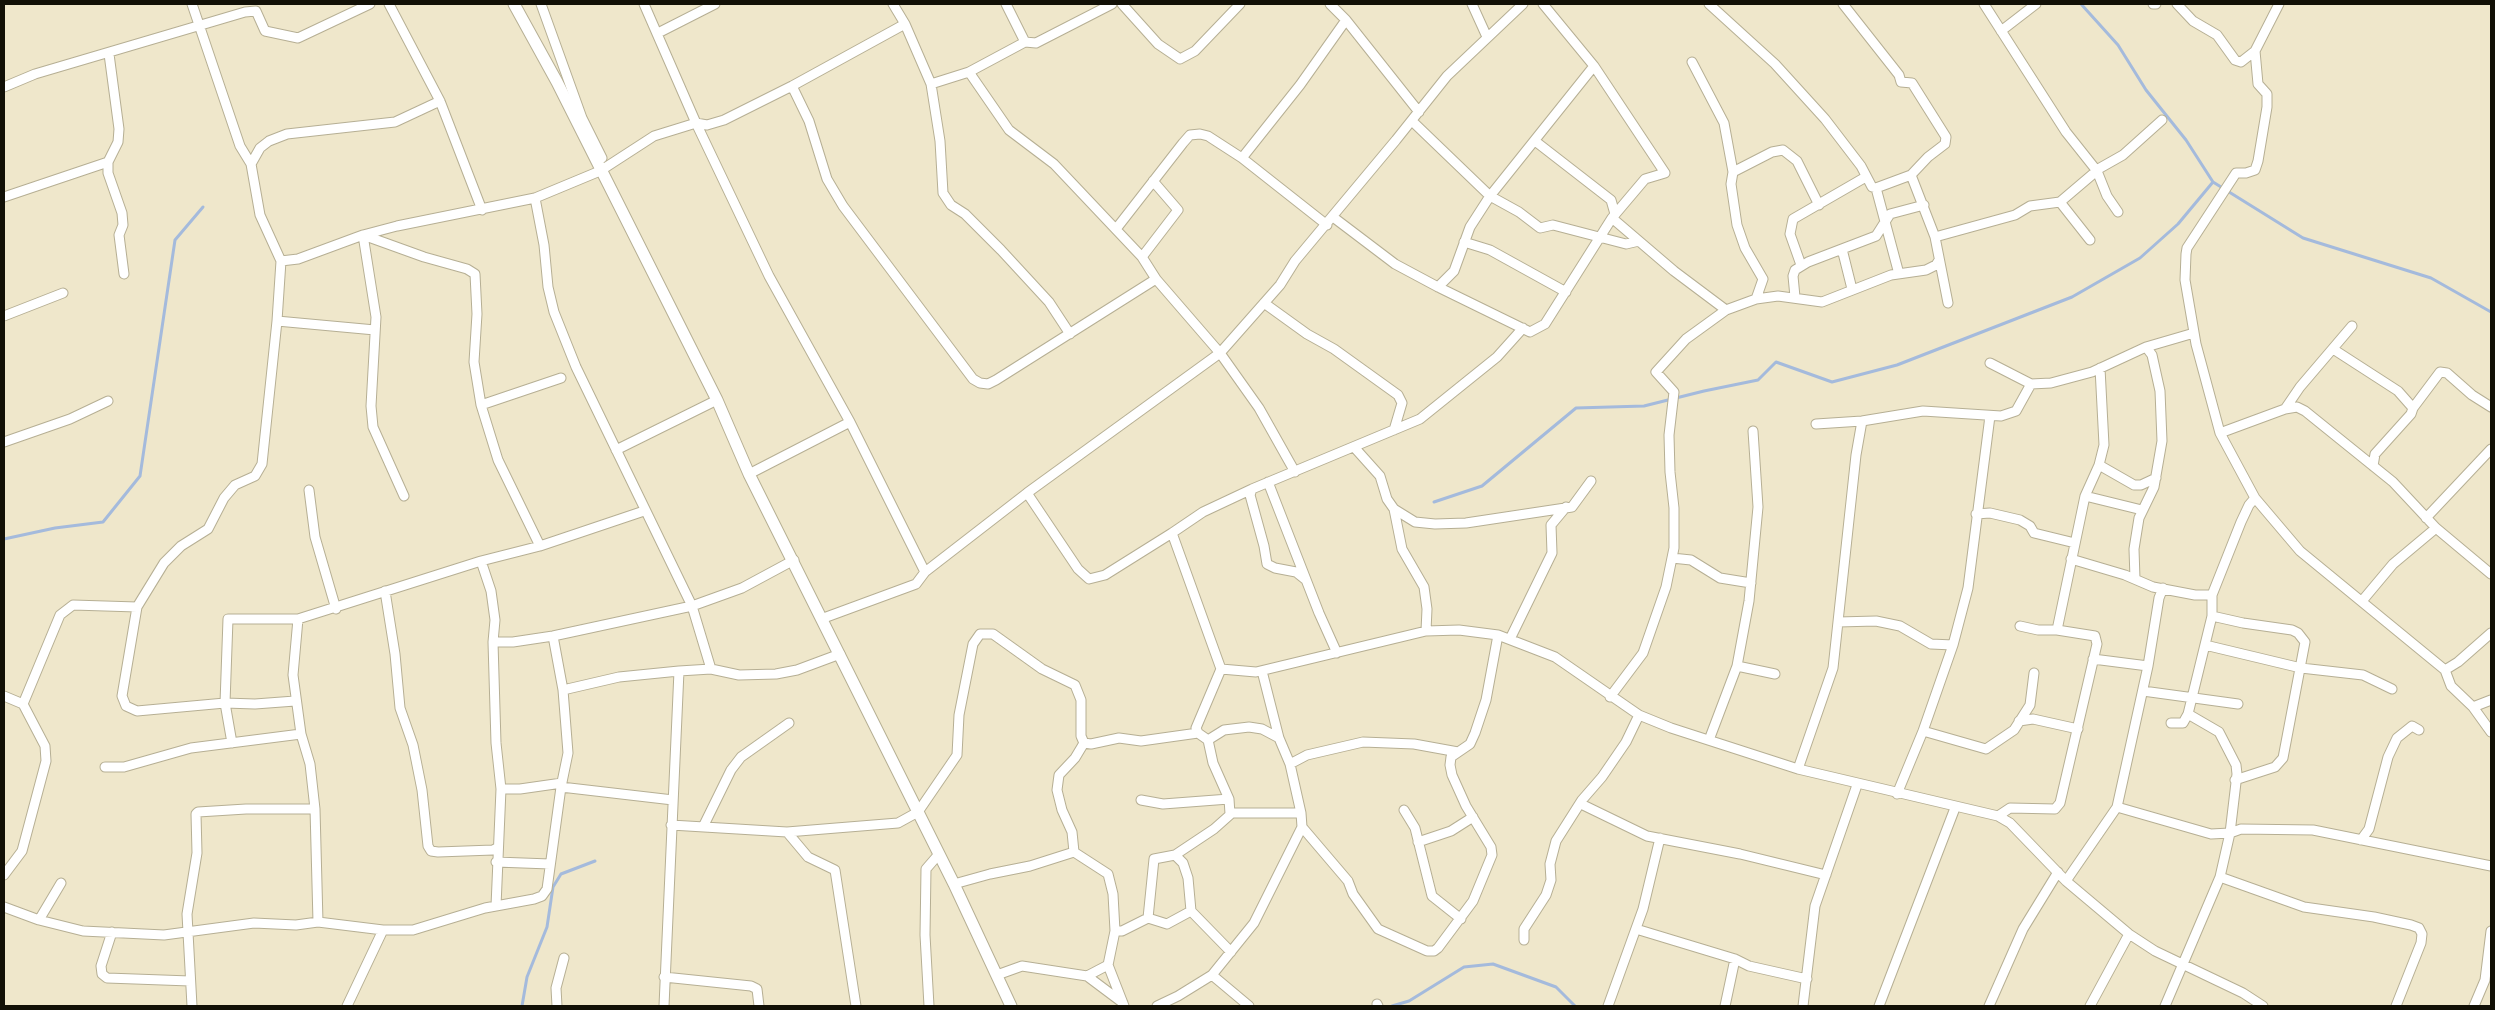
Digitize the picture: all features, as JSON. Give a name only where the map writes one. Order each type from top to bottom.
[{"type":"main road","points":[[513,4],[603,169],[717,400],[749,474],[794,560],[821,619],[954,884],[1011,1006]]},
{"type":"street","points":[[192,4],[240,146],[251,164],[260,215],[281,261],[277,321],[262,464],[255,476],[235,485],[224,498],[217,515],[208,529],[181,546],[164,563],[137,606],[122,696],[126,706],[137,711],[157,711],[226,703],[255,704],[295,701]]},
{"type":"street","points":[[4,87],[35,74],[256,11],[265,31],[298,38],[370,4]]},
{"type":"street","points":[[389,4],[440,101],[482,210]]},
{"type":"street","points":[[541,4],[582,118],[603,169]]},
{"type":"street","points":[[644,4],[696,123],[769,276],[850,422],[925,572]]},
{"type":"street","points":[[658,33],[715,4]]},
{"type":"street","points":[[893,4],[905,24],[931,84],[940,141],[943,193],[951,204],[965,214],[1002,250],[1049,302],[1070,334]]},
{"type":"street","points":[[1006,4],[1026,42]]},
{"type":"street","points":[[931,84],[968,72],[1026,42],[1036,43],[1112,4]]},
{"type":"street","points":[[1122,4],[1158,44],[1180,59],[1195,51],[1240,4]]},
{"type":"street","points":[[1330,4],[1346,20],[1419,112]]},
{"type":"street","points":[[1472,4],[1487,37]]},
{"type":"street","points":[[821,619],[916,584],[925,572],[1027,494],[1220,353],[1280,285],[1295,261],[1412,121],[1446,76],[1523,4]]},
{"type":"street","points":[[1116,229],[1190,135],[1200,134],[1208,136],[1242,158],[1330,221],[1395,264],[1530,332],[1545,324],[1613,216],[1645,179],[1665,173],[1594,66],[1543,4]]},
{"type":"street","points":[[1844,4],[1899,75],[1902,82],[1912,83],[1944,132],[1945,144],[1928,157],[1911,176],[1876,188]]},
{"type":"street","points":[[1984,4],[2066,132],[2097,171],[2107,196],[2118,212]]},
{"type":"street","points":[[2001,32],[2036,4]]},
{"type":"street","points":[[2177,4],[2193,20],[2217,35],[2235,60],[2242,62],[2254,51],[2279,4]]},
{"type":"street","points":[[1713,5],[1782,71],[1825,119],[1862,166],[1865,175],[1872,186],[1876,188],[1899,274]]},
{"type":"street","points":[[1242,158],[1300,85],[1346,20]]},
{"type":"street","points":[[281,261],[298,259],[363,235],[535,198],[603,169],[654,136],[696,123],[707,125],[724,120],[792,86],[905,24]]},
{"type":"street","points":[[2254,51],[2258,84],[2267,94],[2267,107],[2255,170],[2246,173],[2236,173],[2187,248],[2185,280],[2194,333],[2220,433],[2255,498],[2300,551],[2445,670],[2452,686],[2474,707],[2491,732]]},
{"type":"street","points":[[109,54],[119,129],[118,142],[108,162],[108,174],[122,213],[123,225],[119,235],[124,274]]},
{"type":"street","points":[[1692,62],[1724,123],[1733,172],[1731,184],[1737,225],[1745,248],[1763,279],[1756,299]]},
{"type":"street","points":[[1438,287],[1454,271],[1464,242],[1490,196],[1594,66]]},
{"type":"street","points":[[968,72],[1009,130],[1054,164],[1142,257],[1156,279],[1220,353],[1259,408],[1295,472]]},
{"type":"street","points":[[792,86],[809,121],[827,178],[843,206],[973,379],[988,384],[996,380],[1156,279]]},
{"type":"street","points":[[251,164],[260,148],[269,141],[287,134],[395,122],[440,101]]},
{"type":"street","points":[[1935,237],[2015,215],[2030,206],[2060,202],[2097,171],[2123,155],[2162,120]]},
{"type":"street","points":[[1412,121],[1490,196],[1518,212],[1540,228],[1553,225],[1626,244],[1639,241]]},
{"type":"street","points":[[1535,141],[1611,200],[1613,216],[1639,241],[1726,310]]},
{"type":"street","points":[[1733,172],[1772,152],[1783,150],[1797,161],[1819,204]]},
{"type":"street","points":[[4,197],[108,162]]},
{"type":"street","points":[[1801,266],[1790,234],[1793,219],[1864,178],[1865,175]]},
{"type":"street","points":[[1911,176],[1935,237],[1948,303]]},
{"type":"street","points":[[1142,257],[1178,210],[1153,181]]},
{"type":"street","points":[[535,198],[544,245],[548,287],[554,312],[576,367],[644,511],[692,606],[711,669]]},
{"type":"street","points":[[2060,202],[2090,240]]},
{"type":"street","points":[[1795,297],[1793,276],[1795,270],[1876,236],[1884,220],[1890,214],[1924,205]]},
{"type":"street","points":[[363,235],[376,317],[371,406],[374,427],[404,496]]},
{"type":"street","points":[[363,235],[424,257],[467,269],[475,274],[477,314],[474,362],[480,404],[498,460],[540,546]]},
{"type":"street","points":[[1464,242],[1490,250],[1566,292]]},
{"type":"street","points":[[1842,249],[1852,289]]},
{"type":"street","points":[[1610,697],[1643,653],[1666,587],[1672,558],[1674,508],[1670,472],[1669,435],[1674,392],[1656,372],[1686,339],[1726,310],[1756,299],[1778,296],[1822,302],[1852,289],[1899,274],[1926,270],[1936,265],[1939,260]]},
{"type":"street","points":[[4,316],[63,293]]},
{"type":"street","points":[[1264,303],[1307,334],[1334,349],[1398,395],[1402,403],[1394,430]]},
{"type":"street","points":[[277,321],[375,330]]},
{"type":"street","points":[[2285,409],[2300,387],[2352,326]]},
{"type":"street","points":[[1027,494],[1078,569],[1089,579],[1105,575],[1204,512],[1268,482],[1420,419],[1497,357],[1523,328]]},
{"type":"street","points":[[1990,363],[2031,384],[2051,383],[2100,368],[2146,347],[2194,333]]},
{"type":"street","points":[[2135,579],[2134,549],[2142,510],[2152,496],[2162,441],[2160,391],[2152,355],[2146,347]]},
{"type":"street","points":[[2333,349],[2398,391],[2413,408]]},
{"type":"street","points":[[2057,630],[2086,496],[2099,465],[2104,445],[2100,368]]},
{"type":"street","points":[[2374,466],[2375,454],[2411,414],[2413,408],[2440,372],[2446,372],[2491,407]]},
{"type":"street","points":[[480,404],[561,378]]},
{"type":"street","points":[[2020,378],[2024,394]]},
{"type":"street","points":[[1816,424],[1862,421],[1924,411],[2002,416],[2016,411],[2031,384]]},
{"type":"street","points":[[2300,387],[2301,400],[2305,411]]},
{"type":"street","points":[[616,450],[717,400]]},
{"type":"street","points":[[4,442],[70,419],[108,402]]},
{"type":"street","points":[[2220,433],[2285,409],[2297,407],[2305,411],[2360,458],[2374,466],[2393,482],[2436,528],[2491,574]]},
{"type":"street","points":[[1897,794],[1924,731],[1954,645],[1968,588],[1990,416]]},
{"type":"street","points":[[1798,770],[1833,668],[1856,455],[1862,421]]},
{"type":"street","points":[[749,474],[850,422]]},
{"type":"street","points":[[1709,740],[1737,666],[1751,583],[1758,506],[1754,431]]},
{"type":"street","points":[[1354,447],[1380,476],[1387,499],[1394,510],[1402,549],[1424,587],[1427,608],[1426,631]]},
{"type":"street","points":[[2426,518],[2491,449]]},
{"type":"street","points":[[2099,465],[2134,486],[2156,478]]},
{"type":"street","points":[[1394,510],[1415,522],[1435,524],[1466,522],[1572,507],[1591,481]]},
{"type":"street","points":[[1268,482],[1337,653]]},
{"type":"street","points":[[1252,489],[1250,495],[1267,564],[1275,568],[1296,572],[1306,580]]},
{"type":"street","points":[[309,490],[315,537],[336,608]]},
{"type":"street","points":[[2086,496],[2142,510]]},
{"type":"street","points":[[2171,723],[2183,723],[2188,714],[2212,616],[2212,595],[2241,522],[2249,505],[2255,498]]},
{"type":"street","points":[[1510,639],[1552,553],[1551,525],[1566,507]]},
{"type":"street","points":[[232,743],[226,703],[228,619],[298,620],[481,561],[540,546],[644,511]]},
{"type":"street","points":[[1976,514],[1990,513],[2020,520],[2030,526],[2034,533],[2075,543]]},
{"type":"street","points":[[2362,602],[2393,564],[2436,528]]},
{"type":"street","points":[[1172,533],[1221,669],[1207,705],[1197,722],[1198,733]]},
{"type":"street","points":[[1672,558],[1691,560],[1720,578],[1751,583]]},
{"type":"street","points":[[2071,559],[2163,588],[2195,595],[2212,595]]},
{"type":"street","points":[[493,642],[513,642],[553,636],[692,606],[742,588],[794,560]]},
{"type":"street","points":[[481,561],[491,591],[494,620],[496,743],[501,789],[496,862],[496,906]]},
{"type":"street","points":[[2066,881],[2117,807],[2148,666],[2159,598],[2163,588]]},
{"type":"street","points":[[385,591],[395,654],[400,708],[413,745],[422,790],[428,846],[431,850],[438,852],[493,850],[497,848]]},
{"type":"street","points":[[23,704],[60,615],[73,605],[137,606]]},
{"type":"street","points":[[2212,616],[2298,633],[2305,642],[2283,758],[2275,767],[2235,780]]},
{"type":"street","points":[[298,620],[293,675],[295,701],[301,734],[310,764],[315,809],[318,922]]},
{"type":"street","points":[[1838,622],[1876,621],[1900,626],[1932,644],[1954,645]]},
{"type":"street","points":[[1998,816],[2010,808],[2056,809],[2060,803],[2097,644],[2095,636],[2057,630],[2038,630],[2020,626]]},
{"type":"street","points":[[1221,669],[1244,672],[1262,671],[1426,631],[1459,630],[1498,635],[1555,657],[1610,697],[1639,715],[1798,770],[1955,808],[1998,816],[2010,823],[2066,881],[2129,934],[2155,951],[2184,964],[2263,1006]]},
{"type":"street","points":[[2445,670],[2458,662],[2491,633]]},
{"type":"street","points":[[671,824],[787,832],[898,823],[918,812],[957,755],[959,715],[973,644],[980,634],[993,634],[1042,669],[1075,685],[1081,700],[1081,736],[1084,743]]},
{"type":"street","points":[[1302,827],[1348,881],[1353,894],[1378,929],[1427,951],[1434,951],[1461,919],[1473,900],[1492,855],[1491,847],[1472,817],[1452,774],[1450,765],[1451,757],[1470,744],[1486,700],[1498,635]]},
{"type":"street","points":[[4,907],[39,920],[83,931],[164,935],[254,923],[296,925],[318,922],[383,930],[414,930],[496,906],[542,896],[547,889],[561,785],[568,753],[563,690],[553,636]]},
{"type":"street","points":[[2205,645],[2301,668],[2363,675],[2392,689]]},
{"type":"street","points":[[563,690],[619,677],[679,671],[711,669],[739,675],[776,674],[797,670],[840,654]]},
{"type":"street","points":[[2093,658],[2148,666]]},
{"type":"street","points":[[1737,666],[1775,674]]},
{"type":"street","points":[[664,1006],[664,977],[670,915],[672,800],[680,696],[679,671]]},
{"type":"street","points":[[1157,1006],[1178,996],[1212,975],[1254,923],[1302,827],[1301,813],[1290,764],[1279,738],[1262,671]]},
{"type":"street","points":[[1924,731],[1986,749],[2014,730],[2030,705],[2034,673]]},
{"type":"street","points":[[2143,690],[2238,704]]},
{"type":"street","points":[[4,696],[23,704],[45,746],[46,761],[22,851],[4,875]]},
{"type":"street","points":[[2474,707],[2491,700]]},
{"type":"street","points":[[2165,1006],[2220,877],[2230,833],[2235,780],[2236,765],[2219,732],[2188,714]]},
{"type":"street","points":[[1524,940],[1524,930],[1546,895],[1551,880],[1550,864],[1556,841],[1582,800],[1602,777],[1626,742],[1639,715]]},
{"type":"street","points":[[2019,721],[2033,720],[2078,729]]},
{"type":"street","points":[[703,826],[732,770],[741,757],[789,723]]},
{"type":"street","points":[[2361,840],[2369,829],[2388,757],[2397,738],[2412,726],[2419,730]]},
{"type":"street","points":[[1208,740],[1224,730],[1249,727],[1262,730],[1279,738]]},
{"type":"street","points":[[1084,743],[1091,744],[1119,738],[1141,740],[1198,733],[1208,740],[1213,763],[1229,799],[1230,814]]},
{"type":"street","points":[[105,767],[124,767],[191,748],[301,734]]},
{"type":"street","points":[[1290,764],[1307,755],[1362,742],[1414,744],[1458,752]]},
{"type":"street","points":[[1074,852],[1072,832],[1062,810],[1057,790],[1059,774],[1075,758],[1084,743]]},
{"type":"street","points":[[501,789],[561,785],[672,800]]},
{"type":"street","points":[[1803,1006],[1808,979],[1815,906],[1857,785]]},
{"type":"street","points":[[1142,800],[1163,804],[1229,799]]},
{"type":"street","points":[[1581,804],[1626,828],[1647,836],[1740,854],[1826,875]]},
{"type":"street","points":[[2117,807],[2211,834],[2230,833],[2241,829],[2313,830],[2395,849],[2491,866]]},
{"type":"street","points":[[1879,1006],[1955,808]]},
{"type":"street","points":[[192,1006],[187,914],[195,874],[197,854],[195,817],[198,812],[246,809],[315,809]]},
{"type":"street","points":[[1404,810],[1415,828],[1432,896],[1461,919]]},
{"type":"street","points":[[1148,918],[1150,881],[1154,859],[1175,855],[1214,829],[1230,814],[1301,813]]},
{"type":"street","points":[[1418,842],[1451,831],[1472,817]]},
{"type":"street","points":[[787,832],[808,857],[835,870],[856,1006]]},
{"type":"street","points":[[1608,1006],[1636,929],[1660,838]]},
{"type":"street","points":[[954,884],[1030,866],[1074,852]]},
{"type":"street","points":[[1074,852],[1108,874],[1113,894],[1115,931],[1108,965],[1123,1004]]},
{"type":"street","points":[[929,1006],[925,935],[926,869],[939,854]]},
{"type":"street","points":[[1175,855],[1183,863],[1188,878],[1191,911],[1230,952]]},
{"type":"street","points":[[496,862],[550,864]]},
{"type":"street","points":[[1989,1006],[2022,929],[2058,872]]},
{"type":"street","points":[[2220,877],[2304,907],[2374,916],[2419,928],[2422,934],[2421,943],[2396,1006]]},
{"type":"street","points":[[39,920],[61,883]]},
{"type":"street","points":[[1115,931],[1122,931],[1148,918],[1167,924],[1191,911]]},
{"type":"street","points":[[1636,929],[1735,959],[1748,966],[1808,979]]},
{"type":"street","points":[[347,1006],[383,930]]},
{"type":"street","points":[[2474,1006],[2488,982],[2491,931]]},
{"type":"street","points":[[112,932],[102,966],[102,974],[107,978],[190,981]]},
{"type":"street","points":[[2090,1006],[2129,934]]},
{"type":"street","points":[[557,1006],[556,988],[564,958]]},
{"type":"street","points":[[1725,1006],[1735,959]]},
{"type":"street","points":[[1087,976],[1108,965]]},
{"type":"street","points":[[997,975],[1022,966],[1087,976],[1123,1004]]},
{"type":"street","points":[[1212,975],[1249,1006]]},
{"type":"street","points":[[664,977],[751,986],[757,990],[759,1006]]},
{"type":"street","points":[[1613,993],[1614,1006]]},
{"type":"waterway","points":[[2081,4],[2118,45],[2146,90],[2186,140],[2213,182],[2303,238],[2431,278],[2491,312]]},
{"type":"waterway","points":[[1434,502],[1482,486],[1576,408],[1644,406],[1758,380],[1776,362],[1832,382],[1897,365],[2072,297],[2140,258],[2178,224],[2213,182]]},
{"type":"waterway","points":[[4,539],[55,528],[103,522],[140,476],[175,240],[203,207]]},
{"type":"waterway","points":[[522,1006],[527,977],[547,927],[553,887],[561,874],[595,861]]},
{"type":"waterway","points":[[1392,1006],[1409,1001],[1464,967],[1493,964],[1556,987],[1575,1006]]}]
